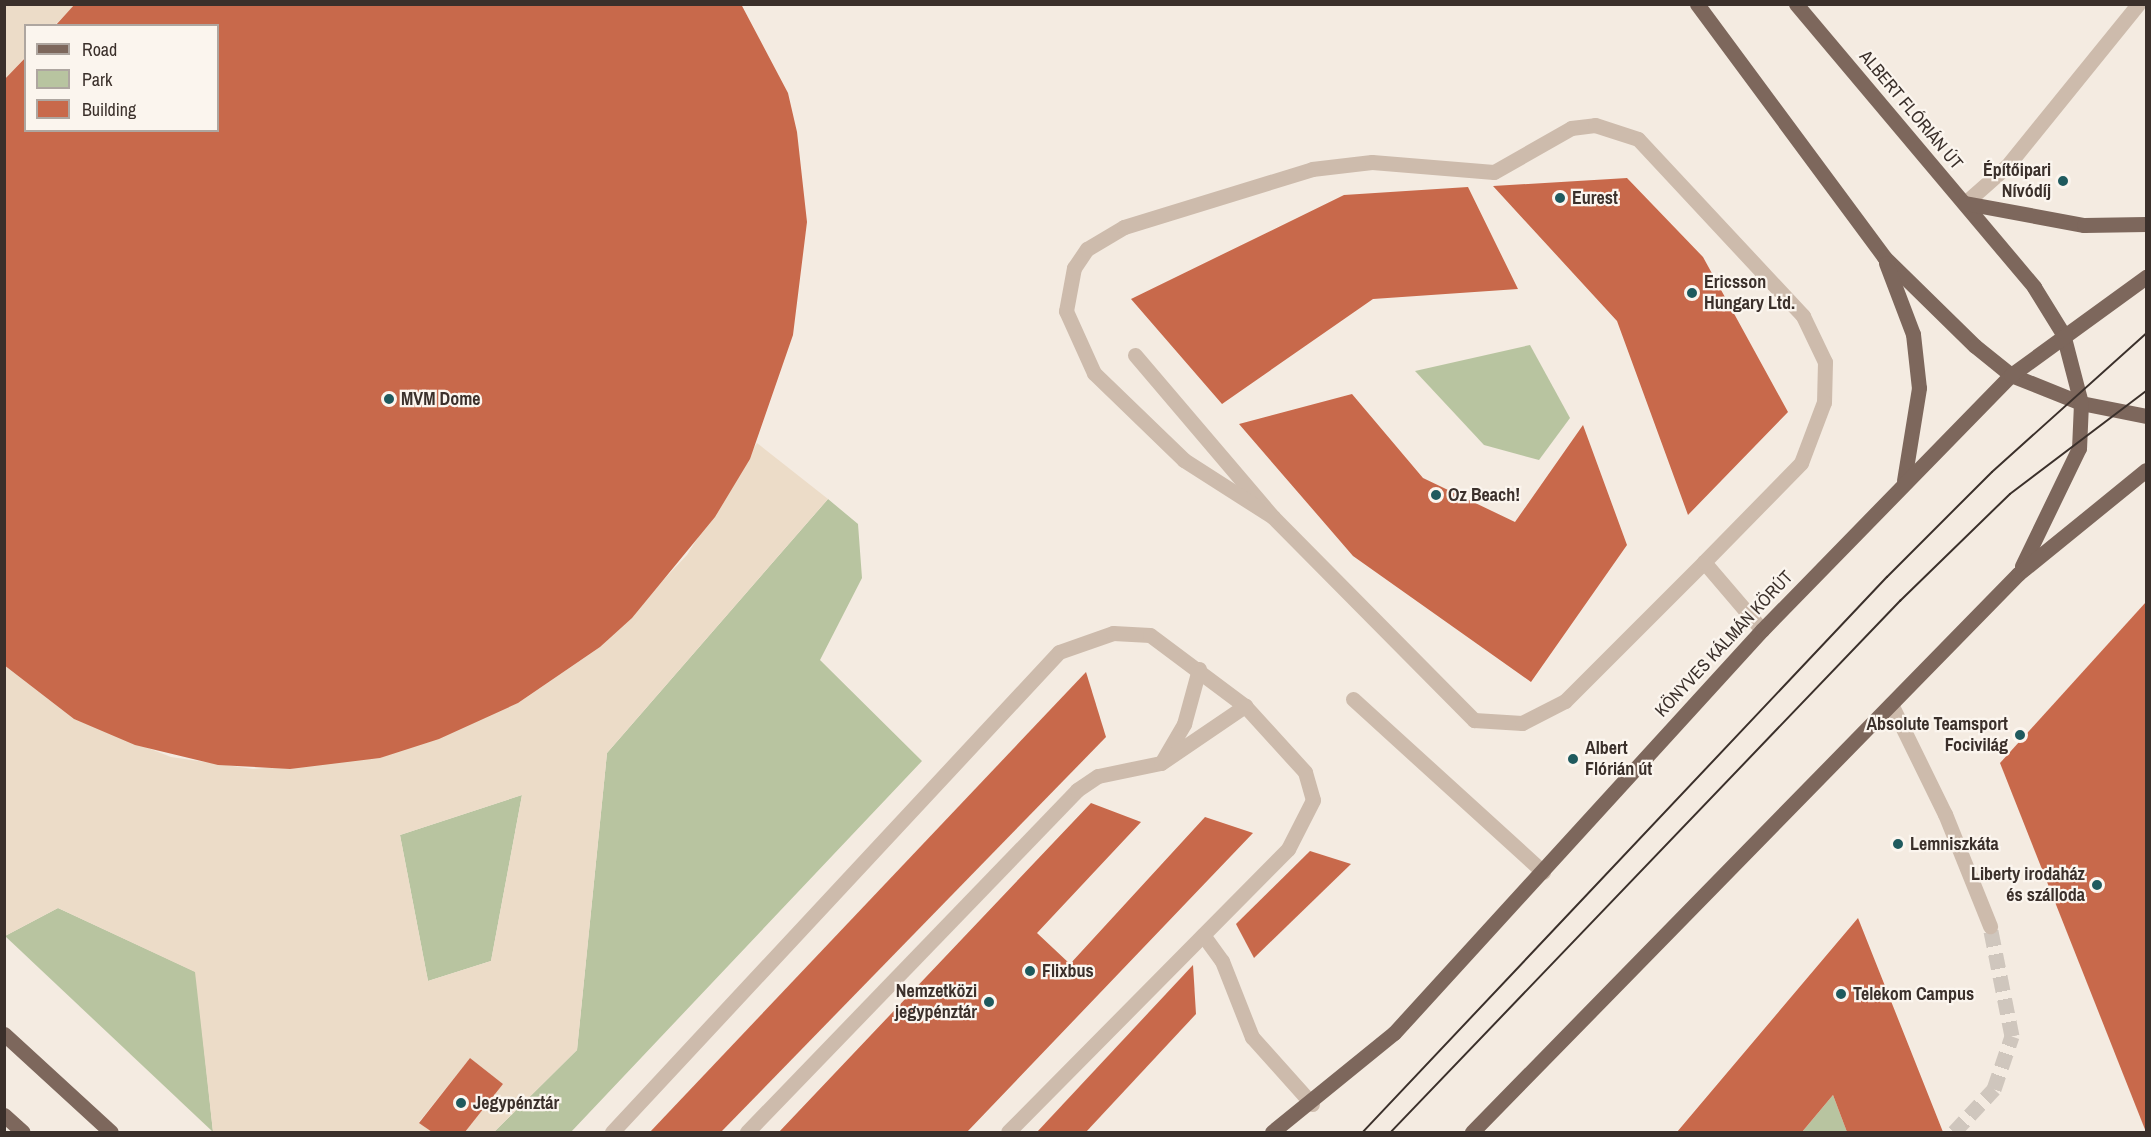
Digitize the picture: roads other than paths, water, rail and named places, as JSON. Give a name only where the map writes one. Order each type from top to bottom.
[{"type":"main road","points":[[1697,4],[1884,257],[2011,375],[2081,403],[2146,416]]},
{"type":"main road","name":"ALBERT FLÓRIÁN ÚT","points":[[1796,4],[2034,287],[2063,334],[2081,403],[2079,448],[2018,574]]},
{"type":"main road","points":[[1965,203],[2084,225],[2146,224]]},
{"type":"main road","points":[[1884,257],[1913,334],[1918,388],[1904,481]]},
{"type":"main road","name":"KÖNYVES KÁLMÁN KÖRÚT","points":[[1272,1132],[1312,1104],[1394,1033],[1762,630],[1904,481],[2011,375],[2063,334],[2146,277]]},
{"type":"main road","points":[[1472,1132],[2018,574],[2146,470]]},
{"type":"main road","points":[[4,1035],[111,1132]]},
{"type":"main road","points":[[4,1115],[23,1132]]},
{"type":"street","points":[[1965,203],[2007,166],[2138,4]]},
{"type":"street","points":[[1135,355],[1274,517],[1458,709],[1498,726],[1529,721],[1565,701],[1801,463],[1824,402],[1825,362],[1803,316],[1638,139],[1595,125],[1571,128],[1494,172],[1372,162],[1312,168],[1124,227],[1087,249],[1074,268],[1066,310],[1094,373],[1184,460],[1274,517]]},
{"type":"street","points":[[1704,562],[1762,630]]},
{"type":"street","points":[[612,1132],[1059,652],[1113,633],[1150,635],[1199,669],[1245,706],[1305,772],[1313,800],[1288,849],[1008,1132]]},
{"type":"street","points":[[1161,763],[1184,724],[1199,669]]},
{"type":"street","points":[[1353,699],[1543,872]]},
{"type":"street","points":[[1891,704],[1940,804],[1990,926]]},
{"type":"street","points":[[747,1132],[1077,790],[1098,776],[1161,763],[1245,706]]},
{"type":"street","points":[[1203,935],[1222,961],[1252,1037],[1312,1104]]},
{"type":"tunnel","points":[[1954,1132],[1994,1089],[2012,1036],[1990,926]]},
{"type":"tram line","points":[[1363,1132],[1887,577],[1992,472],[2146,334]]},
{"type":"tram line","points":[[1391,1132],[1900,601],[2010,494],[2146,391]]},
{"type":"place","name":"Építőipari Nívódíj","points":[[2063,181]]},
{"type":"place","name":"Eurest","points":[[1560,198]]},
{"type":"place","name":"Ericsson Hungary Ltd.","points":[[1692,293]]},
{"type":"place","name":"MVM Dome","points":[[389,399]]},
{"type":"place","name":"Oz Beach!","points":[[1436,495]]},
{"type":"place","name":"Absolute Teamsport Focivilág","points":[[2020,735]]},
{"type":"place","name":"Albert Flórián út","points":[[1573,759]]},
{"type":"place","name":"Lemniszkáta","points":[[1898,844]]},
{"type":"place","name":"Liberty irodaház és szálloda","points":[[2097,885]]},
{"type":"place","name":"Flixbus","points":[[1030,971]]},
{"type":"place","name":"Telekom Campus","points":[[1841,994]]},
{"type":"place","name":"Nemzetközi jegypénztár","points":[[989,1002]]},
{"type":"place","name":"Jegypénztár","points":[[461,1103]]}]
